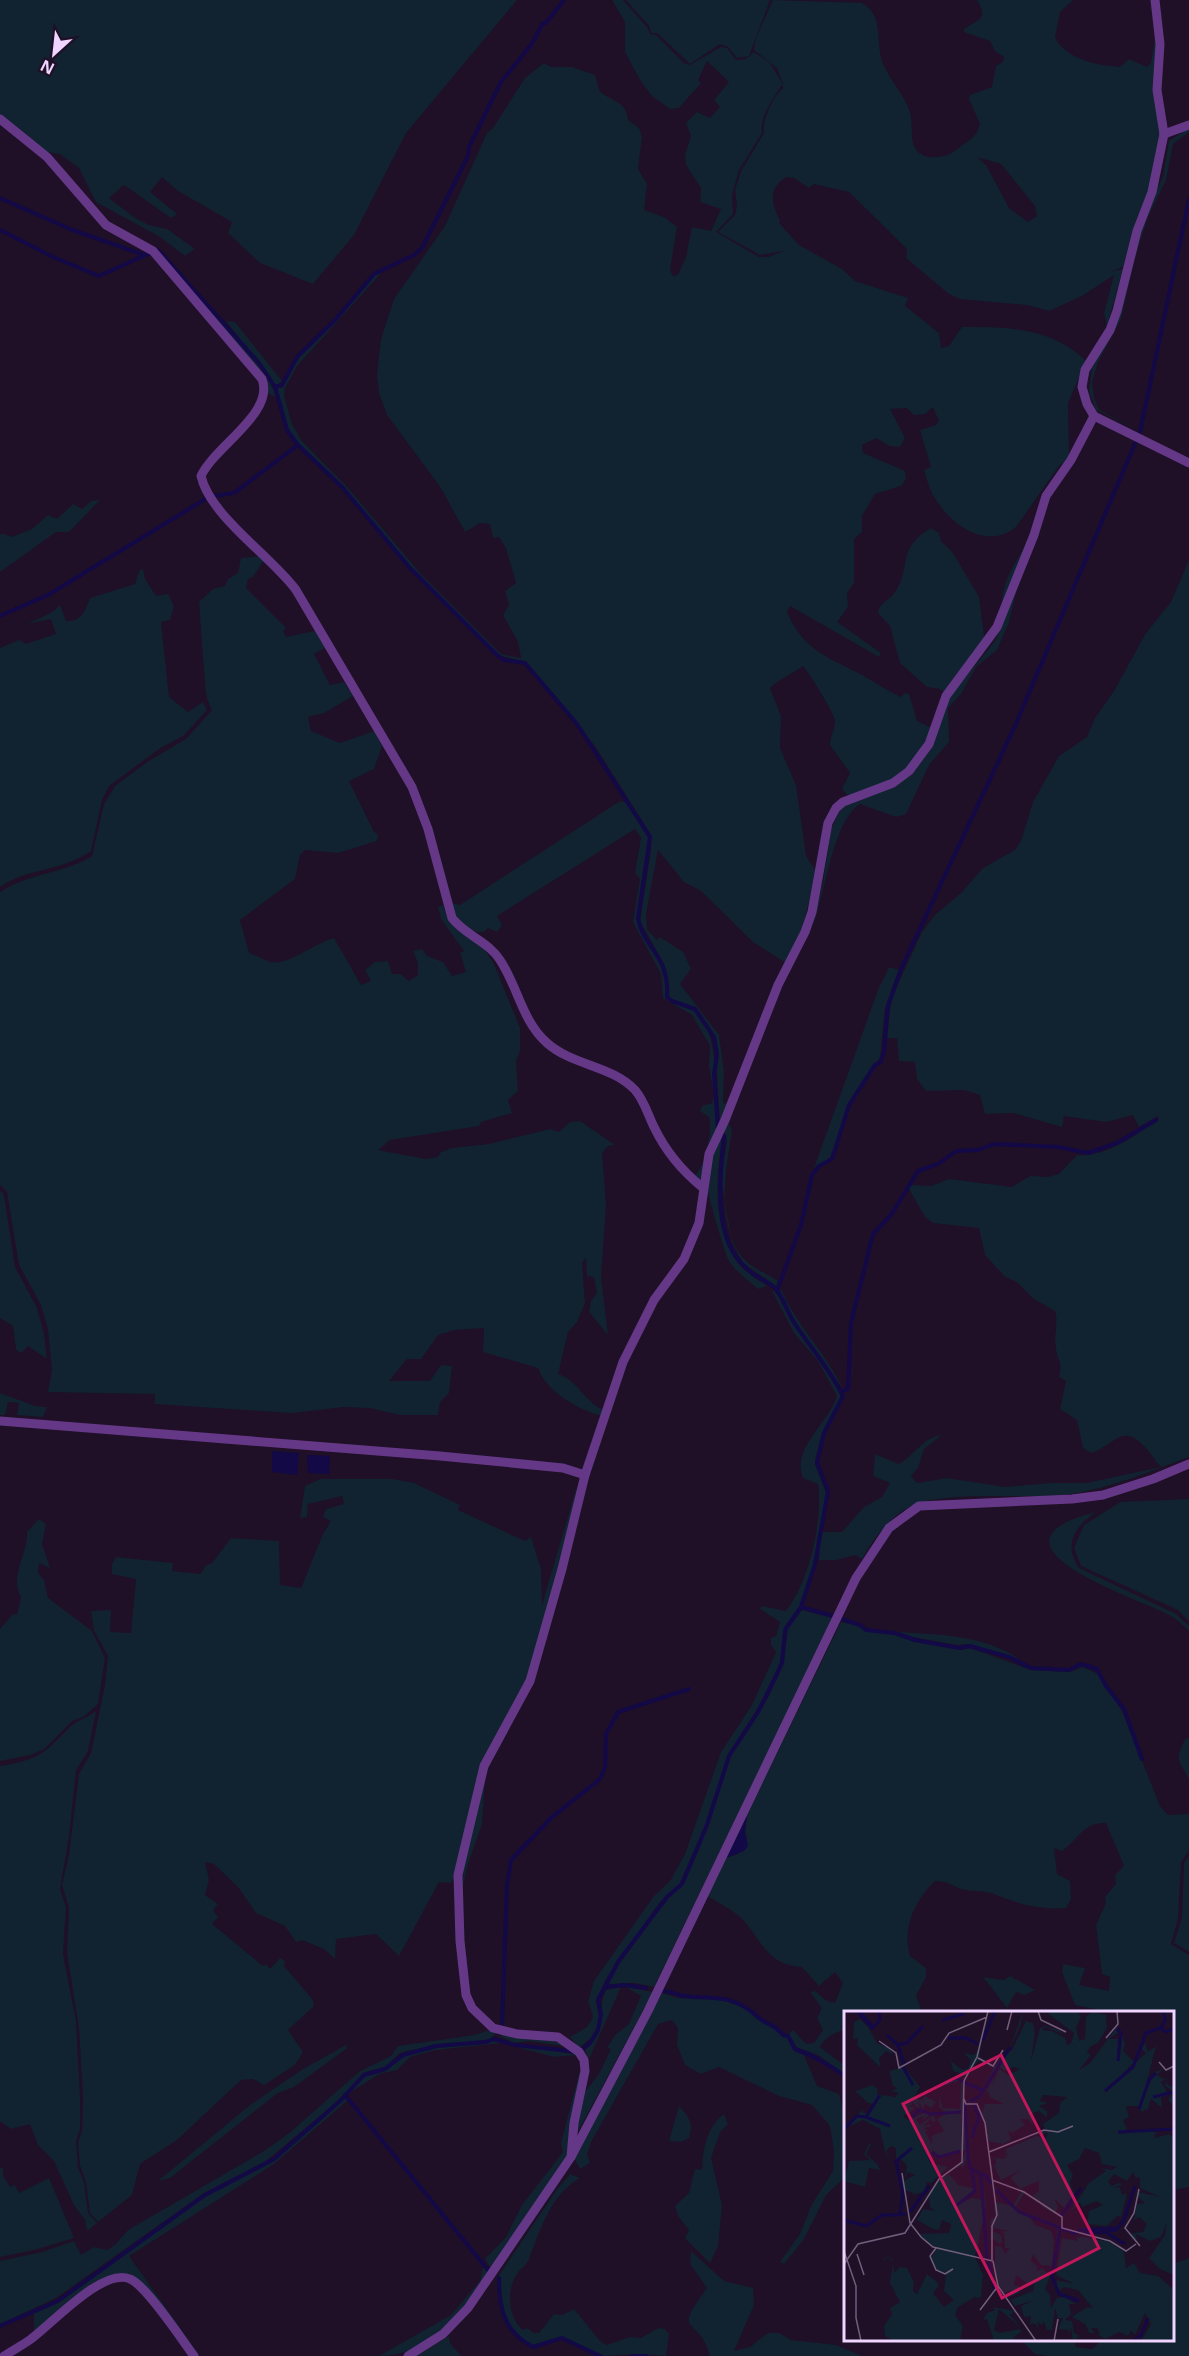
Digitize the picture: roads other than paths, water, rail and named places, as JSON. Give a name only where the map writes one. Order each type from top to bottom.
[{"type":"street","points":[[1155,0],[1160,44],[1157,90],[1164,134],[1155,184],[1137,231],[1117,311],[1110,330],[1085,370],[1082,387],[1087,404],[1094,416],[1189,463]]},
{"type":"street","points":[[0,119],[47,157],[106,225],[153,251],[262,379],[266,388],[264,402],[212,456],[201,476],[202,483],[221,509],[284,574],[296,590],[412,787],[428,829],[452,918],[459,928],[499,957],[532,1027],[547,1043],[563,1055],[627,1082],[638,1093],[668,1153],[684,1172],[702,1187]]},
{"type":"street","points":[[1164,134],[1189,124]]},
{"type":"street","points":[[571,2157],[574,2123],[583,2083],[584,2061],[570,2044],[558,2037],[517,2034],[493,2028],[472,2008],[466,1995],[460,1941],[458,1875],[484,1766],[522,1701],[537,1660],[585,1475],[632,1340],[654,1300],[684,1259],[699,1223],[702,1187],[709,1154],[725,1120],[778,985],[812,912],[825,835],[836,808],[853,797],[893,783],[909,771],[929,744],[946,696],[997,627],[1034,535],[1046,496],[1071,460],[1094,416]]},
{"type":"street","points":[[0,1421],[440,1456],[563,1468],[585,1475]]},
{"type":"street","points":[[408,2356],[443,2334],[468,2308],[571,2157],[648,2011],[856,1578],[889,1528],[919,1506],[1072,1499],[1103,1495],[1153,1479],[1189,1464]]},
{"type":"street","points":[[4,2356],[31,2339],[81,2297],[104,2282],[118,2277],[130,2278],[142,2288],[194,2356]]},
{"type":"waterway","points":[[275,387],[282,385],[297,357],[336,319],[374,274],[414,255],[422,248],[468,156],[469,147],[501,82],[531,45],[543,23],[546,23],[564,0]]},
{"type":"waterway","points":[[0,198],[70,229],[144,255]]},
{"type":"waterway","points":[[1140,432],[1189,199]]},
{"type":"waterway","points":[[0,230],[53,257],[99,276],[157,250],[161,253],[259,363],[275,387],[287,430],[298,445],[342,487],[410,568],[498,656],[504,660],[525,663],[577,724],[650,837],[638,918],[645,937],[664,971],[667,997],[695,1009],[714,1037],[717,1055],[714,1074],[718,1128]]},
{"type":"waterway","points":[[777,1291],[801,1225],[812,1175],[819,1166],[832,1159],[849,1105],[875,1065],[880,1063],[884,1052],[888,1006],[901,969],[1014,728],[1137,439]]},
{"type":"waterway","points":[[214,496],[234,493],[298,445]]},
{"type":"waterway","points":[[0,616],[48,595],[207,498]]},
{"type":"waterway","points":[[841,1392],[848,1389],[851,1323],[873,1234],[891,1215],[918,1171],[938,1164],[956,1151],[978,1150],[994,1144],[1058,1147],[1088,1153],[1117,1143],[1156,1120]]},
{"type":"waterway","points":[[0,2326],[58,2301],[205,2195],[274,2159],[340,2101],[364,2075],[385,2069],[403,2055],[436,2046],[486,2042],[494,2039],[515,2045],[579,2052],[590,2043],[598,2030],[601,2014],[598,2000],[618,1962],[667,1897],[682,1884],[707,1825],[729,1756],[758,1712],[782,1663],[785,1630],[801,1607],[815,1564],[828,1491],[817,1463],[824,1433],[843,1396],[792,1320],[778,1292],[745,1267],[734,1254],[727,1239],[723,1223],[720,1187],[724,1136]]},
{"type":"waterway","points":[[801,1607],[833,1616]]},
{"type":"waterway","points":[[842,1619],[860,1625],[866,1630],[895,1633],[915,1640],[959,1648],[970,1646],[1009,1657],[1031,1668],[1069,1670],[1081,1664],[1097,1669],[1106,1686],[1124,1709],[1142,1759]]},
{"type":"waterway","points":[[502,2024],[507,1885],[511,1860],[551,1818],[600,1779],[605,1767],[606,1734],[618,1712],[689,1689]]},
{"type":"waterway","points":[[605,1987],[625,1985],[646,1988]]},
{"type":"waterway","points":[[662,1991],[684,1996],[723,1999],[740,2004],[783,2035],[788,2036],[795,2049],[822,2061],[844,2076]]},
{"type":"waterway","points":[[345,2095],[488,2270]]},
{"type":"waterway","points":[[499,2278],[500,2299],[505,2318],[515,2334],[523,2341],[533,2347],[562,2338],[600,2356]]},
{"type":"waterway","points":[[632,2356],[646,2356]]}]
